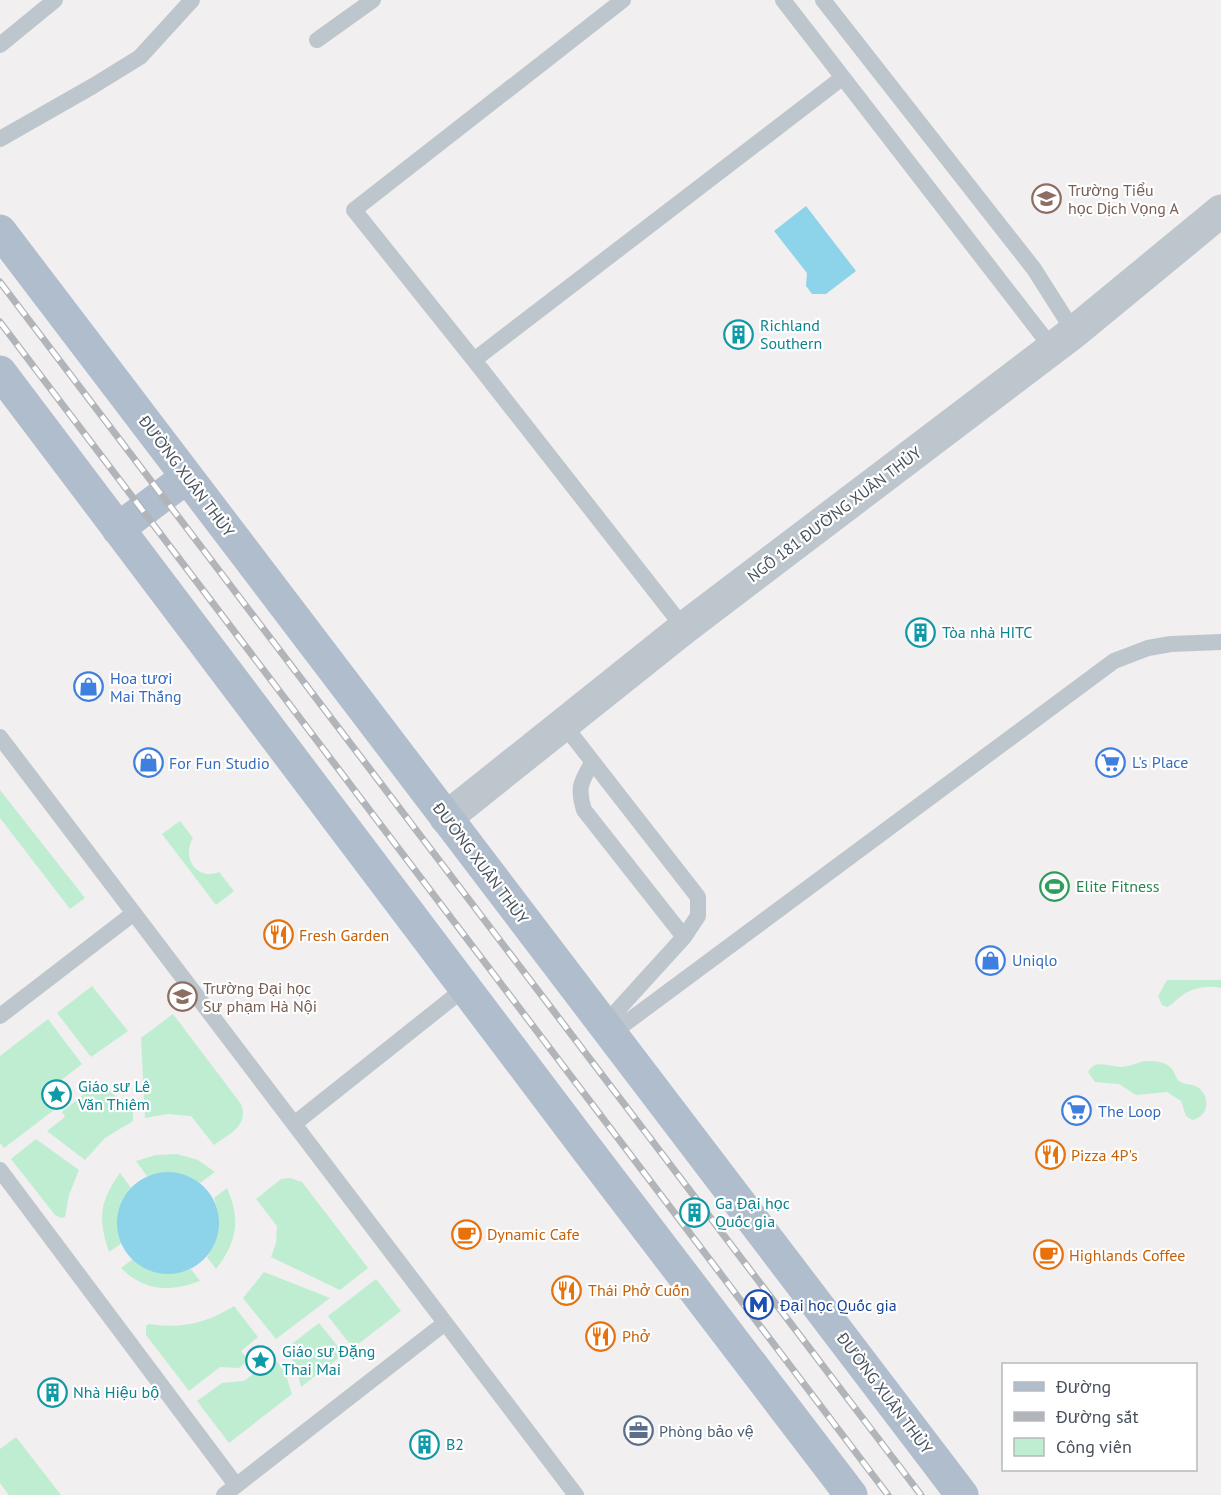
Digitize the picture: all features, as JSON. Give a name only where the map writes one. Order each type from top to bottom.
[{"type":"main road","name":"ĐƯỜNG XUÂN THỦY","points":[[0,231],[962,1495]]},
{"type":"main road","points":[[0,372],[851,1495]]},
{"type":"main road","points":[[118,529],[187,477]]},
{"type":"street","name":"NGÕ 181 ĐƯỜNG XUÂN THỦY","points":[[447,818],[684,628],[1063,340],[1221,211]]},
{"type":"lane","points":[[0,45],[55,0]]},
{"type":"lane","points":[[0,139],[93,87],[140,57],[192,0]]},
{"type":"lane","points":[[317,40],[373,0]]},
{"type":"lane","points":[[623,0],[354,210],[684,628]]},
{"type":"lane","points":[[783,0],[842,78],[1063,340]]},
{"type":"lane","points":[[823,0],[1034,269],[1063,340]]},
{"type":"lane","points":[[474,360],[842,78]]},
{"type":"lane","points":[[608,1030],[1114,661],[1148,648],[1171,644],[1221,642]]},
{"type":"lane","points":[[564,726],[698,897],[698,916],[684,937],[608,1030]]},
{"type":"lane","points":[[0,737],[576,1495]]},
{"type":"lane","points":[[592,763],[580,785],[580,797],[584,810],[684,937]]},
{"type":"lane","points":[[0,1016],[134,913]]},
{"type":"lane","points":[[294,1124],[465,988]]},
{"type":"lane","points":[[0,1170],[230,1490],[445,1323]]},
{"type":"green space","points":[[0,790],[85,898],[70,909],[0,818]]},
{"type":"green space","points":[[180,821],[193,838],[189,853],[193,866],[204,873],[219,872],[234,891],[216,905],[162,834]]},
{"type":"green space","points":[[1167,980],[1221,980],[1221,988],[1196,989],[1181,996],[1167,1007],[1162,1005],[1158,996]]},
{"type":"green space","points":[[92,986],[128,1031],[91,1057],[57,1013]]},
{"type":"green space","points":[[173,1014],[241,1104],[243,1112],[240,1123],[232,1133],[214,1145],[191,1116],[168,1114],[145,1118],[141,1038]]},
{"type":"green space","points":[[48,1019],[82,1064],[46,1092],[58,1107],[4,1148],[0,1143],[0,1056]]},
{"type":"green space","points":[[1145,1061],[1165,1064],[1171,1068],[1180,1082],[1199,1088],[1206,1102],[1202,1115],[1192,1120],[1186,1116],[1181,1101],[1167,1092],[1136,1095],[1119,1084],[1095,1082],[1088,1072],[1098,1064],[1123,1067]]},
{"type":"green space","points":[[99,1082],[133,1110],[133,1121],[105,1138],[85,1160],[47,1131],[65,1117],[62,1112]]},
{"type":"green space","points":[[36,1139],[79,1170],[69,1195],[65,1217],[55,1215],[11,1159]]},
{"type":"green space","points":[[177,1154],[198,1160],[215,1172],[200,1183],[175,1174],[161,1173],[147,1176],[136,1161],[156,1155]]},
{"type":"green space","points":[[120,1173],[131,1188],[120,1214],[119,1228],[122,1243],[109,1252],[102,1220],[104,1202]]},
{"type":"green space","points":[[290,1178],[302,1182],[368,1268],[340,1290],[271,1257],[276,1243],[277,1226],[256,1199],[281,1179]]},
{"type":"green space","points":[[227,1188],[234,1210],[235,1230],[229,1249],[216,1269],[207,1257],[218,1229],[218,1214],[214,1198]]},
{"type":"green space","points":[[133,1259],[161,1272],[191,1269],[200,1281],[168,1288],[149,1286],[139,1282],[121,1268]]},
{"type":"green space","points":[[264,1272],[330,1298],[276,1339],[243,1298]]},
{"type":"green space","points":[[376,1279],[401,1311],[353,1348],[328,1316]]},
{"type":"green space","points":[[234,1306],[258,1337],[241,1351],[248,1360],[239,1368],[220,1367],[189,1391],[146,1335],[146,1326],[149,1324],[172,1326],[193,1323],[214,1317]]},
{"type":"green space","points":[[319,1323],[344,1354],[301,1387],[296,1365],[284,1350]]},
{"type":"green space","points":[[274,1358],[285,1372],[292,1394],[229,1443],[197,1401],[222,1383],[244,1381]]},
{"type":"green space","points":[[16,1437],[61,1495],[9,1495],[0,1483],[0,1449]]},
{"type":"water","points":[[806,206],[856,271],[826,294],[812,294],[806,286],[807,273],[774,231]]},
{"type":"water","points":[[168,1172],[187,1176],[204,1187],[215,1204],[219,1223],[215,1242],[204,1259],[187,1270],[168,1274],[149,1270],[132,1259],[121,1242],[117,1223],[121,1204],[132,1187],[149,1176]]},
{"type":"railway","points":[[0,282],[921,1495]]},
{"type":"railway","points":[[0,322],[888,1495]]},
{"type":"place","name":"Trường Tiểu học Dịch Vọng A","points":[[1047,199]]},
{"type":"place","name":"Richland Southern","points":[[739,334]]},
{"type":"place","name":"Tòa nhà HITC","points":[[921,632]]},
{"type":"place","name":"Hoa tươi Mai Thắng","points":[[89,687]]},
{"type":"place","name":"L's Place","points":[[1111,762]]},
{"type":"place","name":"For Fun Studio","points":[[148,763]]},
{"type":"place","name":"Elite Fitness","points":[[1055,886]]},
{"type":"place","name":"Fresh Garden","points":[[278,935]]},
{"type":"place","name":"Uniqlo","points":[[991,960]]},
{"type":"place","name":"Trường Đại học Sư phạm Hà Nội","points":[[182,997]]},
{"type":"place","name":"Giáo sư Lê Văn Thiêm","points":[[57,1095]]},
{"type":"place","name":"The Loop","points":[[1077,1111]]},
{"type":"place","name":"Pizza 4P's","points":[[1050,1155]]},
{"type":"place","name":"Ga Đại học Quốc gia","points":[[694,1212]]},
{"type":"place","name":"Dynamic Cafe","points":[[466,1234]]},
{"type":"place","name":"Highlands Coffee","points":[[1048,1255]]},
{"type":"place","name":"Thái Phở Cuốn","points":[[567,1290]]},
{"type":"place","name":"Đại học Quốc gia","points":[[759,1305]]},
{"type":"place","name":"Phở","points":[[601,1336]]},
{"type":"place","name":"Giáo sư Đặng Thai Mai","points":[[261,1360]]},
{"type":"place","name":"Nhà Hiệu bộ","points":[[52,1392]]},
{"type":"place","name":"Phòng bảo vệ","points":[[638,1431]]},
{"type":"place","name":"B2","points":[[425,1444]]}]
